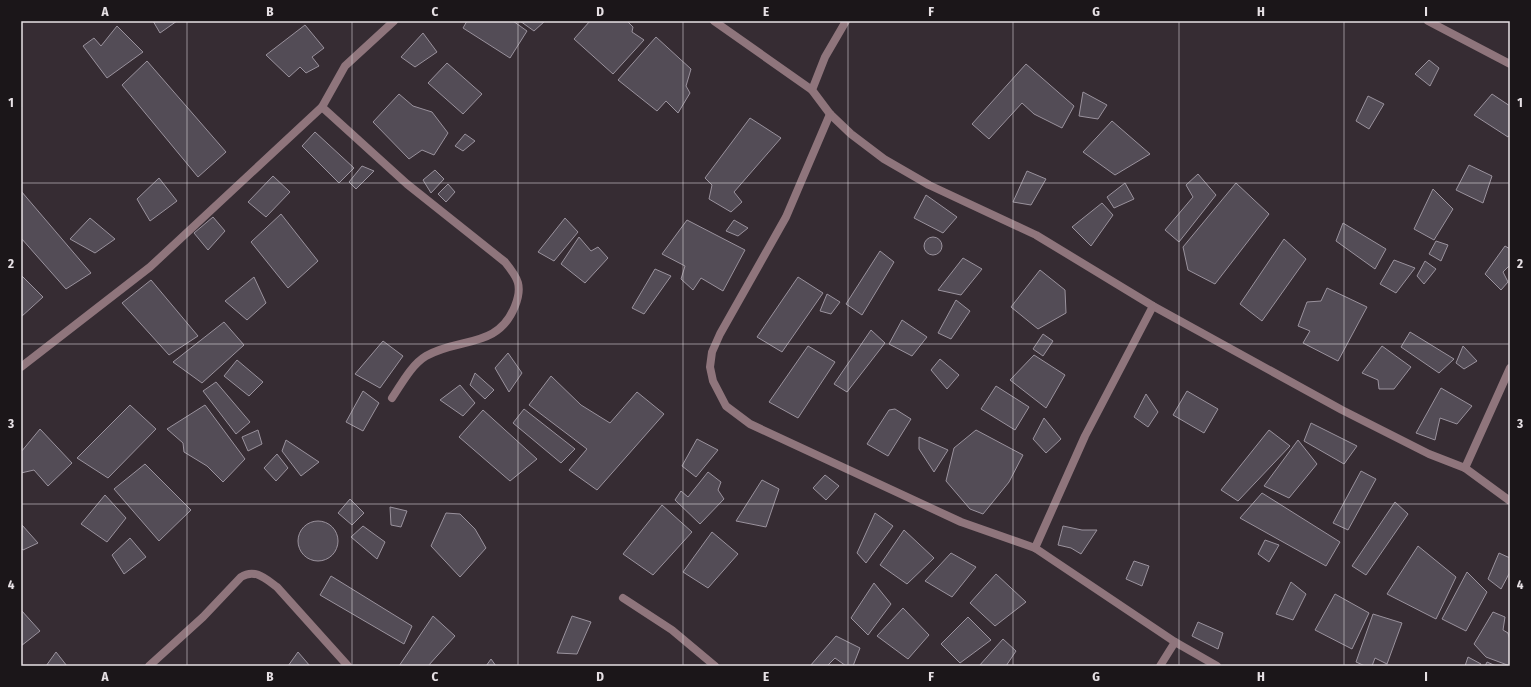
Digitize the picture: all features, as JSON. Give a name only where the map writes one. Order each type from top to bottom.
[{"type":"street","points":[[21,367],[150,267],[322,107],[345,66],[394,21]]},
{"type":"street","points":[[714,21],[812,90],[830,114],[851,134],[884,159],[929,185],[1036,235],[1154,306],[1342,410],[1429,454],[1465,468],[1510,501]]},
{"type":"street","points":[[812,90],[826,57],[846,21]]},
{"type":"street","points":[[1428,21],[1510,64]]},
{"type":"street","points":[[322,107],[407,184],[504,262],[517,277],[519,292],[517,300],[508,320],[500,328],[481,340],[442,349],[425,356],[408,374],[392,398]]},
{"type":"street","points":[[830,114],[786,217],[720,334],[712,352],[710,367],[713,381],[726,406],[750,424],[961,522],[1035,548],[1175,642],[1217,666]]},
{"type":"street","points":[[1035,548],[1085,436],[1154,306]]},
{"type":"street","points":[[1465,468],[1510,368]]},
{"type":"street","points":[[150,666],[204,617],[241,577],[246,574],[255,574],[264,577],[277,588],[348,666]]},
{"type":"street","points":[[623,598],[672,630],[715,666]]},
{"type":"street","points":[[1160,666],[1175,642]]},
{"type":"building","points":[[153,21],[177,21],[160,33]]},
{"type":"building","points":[[467,21],[513,21],[527,31],[510,58],[463,28]]},
{"type":"building","points":[[520,21],[545,21],[534,31]]},
{"type":"building","points":[[590,21],[627,21],[633,27],[632,32],[644,40],[613,74],[574,39]]},
{"type":"building","points":[[305,25],[324,48],[312,57],[319,66],[306,73],[300,67],[289,77],[266,55]]},
{"type":"building","points":[[117,26],[143,52],[107,78],[83,46],[94,38],[101,46]]},
{"type":"building","points":[[423,33],[437,52],[415,67],[401,57]]},
{"type":"building","points":[[656,37],[691,69],[686,86],[690,93],[678,113],[666,101],[657,111],[618,80]]},
{"type":"building","points":[[1429,60],[1439,68],[1430,86],[1415,74]]},
{"type":"building","points":[[147,61],[226,152],[198,177],[122,85]]},
{"type":"building","points":[[447,63],[482,94],[463,114],[428,83]]},
{"type":"building","points":[[1026,64],[1074,106],[1062,128],[1034,114],[1022,103],[989,139],[972,124]]},
{"type":"building","points":[[1083,92],[1107,105],[1098,119],[1079,116]]},
{"type":"building","points":[[399,94],[413,106],[432,112],[448,133],[434,155],[422,150],[409,159],[373,122]]},
{"type":"building","points":[[1492,94],[1510,106],[1510,134],[1508,137],[1474,115]]},
{"type":"building","points":[[1368,96],[1384,104],[1369,129],[1356,121]]},
{"type":"building","points":[[750,118],[781,138],[734,192],[742,202],[731,212],[709,199],[712,185],[705,178]]},
{"type":"building","points":[[1112,121],[1150,154],[1115,175],[1083,152]]},
{"type":"building","points":[[315,132],[354,168],[339,183],[302,146]]},
{"type":"building","points":[[465,134],[475,141],[463,151],[455,146]]},
{"type":"building","points":[[1469,165],[1492,176],[1483,203],[1456,190]]},
{"type":"building","points":[[362,166],[374,171],[356,189],[349,182]]},
{"type":"building","points":[[435,170],[444,179],[431,193],[423,180]]},
{"type":"building","points":[[1027,171],[1046,179],[1031,205],[1013,202]]},
{"type":"building","points":[[1198,174],[1216,195],[1179,242],[1165,230],[1193,197],[1186,185]]},
{"type":"building","points":[[273,176],[290,192],[266,217],[248,202]]},
{"type":"building","points":[[159,178],[177,201],[150,221],[137,199]]},
{"type":"building","points":[[1125,183],[1134,199],[1114,208],[1107,197]]},
{"type":"building","points":[[1236,183],[1269,214],[1215,284],[1188,270],[1183,247]]},
{"type":"building","points":[[448,184],[455,192],[446,202],[438,194]]},
{"type":"building","points":[[1433,189],[1453,209],[1434,240],[1414,229]]},
{"type":"building","points":[[21,191],[91,273],[66,289],[21,238]]},
{"type":"building","points":[[926,195],[957,217],[943,233],[914,218]]},
{"type":"building","points":[[1102,203],[1113,215],[1091,246],[1072,227]]},
{"type":"building","points":[[281,214],[318,261],[288,288],[251,242]]},
{"type":"building","points":[[213,217],[225,231],[208,250],[194,233]]},
{"type":"building","points":[[90,218],[115,239],[95,253],[70,239]]},
{"type":"building","points":[[565,218],[578,232],[554,261],[538,252]]},
{"type":"building","points":[[687,220],[745,250],[723,291],[701,278],[693,290],[681,279],[685,266],[662,254]]},
{"type":"building","points":[[734,220],[748,228],[738,236],[726,231]]},
{"type":"building","points":[[1343,223],[1386,249],[1375,269],[1336,241]]},
{"type":"building","points":[[579,237],[591,251],[598,247],[608,258],[585,283],[561,264]]},
{"type":"building","points":[[933,237],[939,240],[942,246],[939,252],[933,255],[927,252],[924,246],[927,240]]},
{"type":"building","points":[[1284,239],[1306,259],[1262,321],[1240,304]]},
{"type":"building","points":[[1436,241],[1448,245],[1441,261],[1429,254]]},
{"type":"building","points":[[1505,246],[1510,249],[1510,265],[1503,272],[1508,282],[1501,290],[1485,274]]},
{"type":"building","points":[[880,251],[894,262],[862,315],[846,304]]},
{"type":"building","points":[[963,258],[982,269],[961,295],[938,290]]},
{"type":"building","points":[[1394,260],[1415,268],[1396,293],[1380,284]]},
{"type":"building","points":[[1425,261],[1436,269],[1424,284],[1417,276]]},
{"type":"building","points":[[655,269],[671,276],[644,314],[632,308]]},
{"type":"building","points":[[1040,270],[1065,290],[1066,313],[1038,329],[1011,307]]},
{"type":"building","points":[[21,275],[43,297],[21,317]]},
{"type":"building","points":[[254,277],[266,303],[247,320],[225,301]]},
{"type":"building","points":[[798,277],[823,293],[782,352],[757,337]]},
{"type":"building","points":[[151,280],[198,336],[169,355],[122,303]]},
{"type":"building","points":[[1327,288],[1367,307],[1338,361],[1303,343],[1310,331],[1298,326],[1307,302],[1321,301]]},
{"type":"building","points":[[827,294],[840,302],[831,314],[820,311]]},
{"type":"building","points":[[956,300],[970,311],[951,339],[938,333]]},
{"type":"building","points":[[902,320],[927,337],[912,356],[889,344]]},
{"type":"building","points":[[224,322],[244,345],[202,383],[173,362]]},
{"type":"building","points":[[871,330],[885,343],[847,392],[834,384]]},
{"type":"building","points":[[1410,332],[1454,359],[1439,373],[1401,347]]},
{"type":"building","points":[[1043,334],[1053,341],[1043,356],[1033,349]]},
{"type":"building","points":[[383,341],[403,356],[380,388],[355,374]]},
{"type":"building","points":[[808,346],[835,362],[798,418],[769,402]]},
{"type":"building","points":[[1382,346],[1411,367],[1394,389],[1379,389],[1378,380],[1362,373]]},
{"type":"building","points":[[1463,346],[1477,361],[1464,369],[1456,363]]},
{"type":"building","points":[[508,353],[522,373],[509,392],[495,368]]},
{"type":"building","points":[[1034,355],[1065,375],[1046,408],[1010,380]]},
{"type":"building","points":[[940,359],[959,375],[947,389],[931,370]]},
{"type":"building","points":[[237,360],[263,382],[249,396],[224,376]]},
{"type":"building","points":[[475,373],[494,390],[485,399],[470,385]]},
{"type":"building","points":[[551,376],[581,405],[610,423],[637,392],[664,414],[597,490],[569,470],[587,449],[529,405]]},
{"type":"building","points":[[216,382],[250,422],[236,434],[203,391]]},
{"type":"building","points":[[460,385],[475,403],[463,416],[440,400]]},
{"type":"building","points":[[996,386],[1029,407],[1015,430],[981,409]]},
{"type":"building","points":[[1441,388],[1472,406],[1457,424],[1440,418],[1435,440],[1416,433]]},
{"type":"building","points":[[363,391],[379,403],[363,431],[346,422]]},
{"type":"building","points":[[1187,391],[1218,409],[1204,433],[1173,415]]},
{"type":"building","points":[[1146,394],[1158,412],[1148,427],[1134,417]]},
{"type":"building","points":[[130,405],[156,429],[108,478],[77,458]]},
{"type":"building","points":[[205,405],[245,459],[223,482],[207,466],[184,452],[183,443],[167,429]]},
{"type":"building","points":[[524,409],[575,449],[561,463],[513,423]]},
{"type":"building","points":[[895,409],[911,419],[888,456],[867,444],[889,410]]},
{"type":"building","points":[[483,410],[537,459],[510,481],[459,437]]},
{"type":"building","points":[[1044,418],[1061,439],[1046,453],[1033,439]]},
{"type":"building","points":[[1311,423],[1357,446],[1344,464],[1304,441]]},
{"type":"building","points":[[40,429],[72,463],[48,486],[34,470],[21,473],[21,452]]},
{"type":"building","points":[[258,430],[262,444],[248,451],[242,437]]},
{"type":"building","points":[[976,430],[1023,455],[1009,482],[983,514],[970,509],[946,481],[954,448]]},
{"type":"building","points":[[1269,430],[1290,446],[1238,501],[1221,490]]},
{"type":"building","points":[[919,437],[948,450],[934,472],[919,449]]},
{"type":"building","points":[[697,439],[718,450],[696,477],[682,466]]},
{"type":"building","points":[[286,440],[319,462],[301,476],[282,451]]},
{"type":"building","points":[[1298,440],[1317,464],[1289,498],[1264,486]]},
{"type":"building","points":[[277,454],[288,468],[276,481],[264,468]]},
{"type":"building","points":[[145,464],[191,510],[159,541],[114,489]]},
{"type":"building","points":[[1361,471],[1376,479],[1348,530],[1333,523]]},
{"type":"building","points":[[708,472],[721,482],[718,490],[724,499],[700,524],[675,500],[681,491],[688,497]]},
{"type":"building","points":[[825,475],[839,486],[826,500],[813,488]]},
{"type":"building","points":[[762,480],[779,489],[766,527],[736,521]]},
{"type":"building","points":[[1262,493],[1340,542],[1326,566],[1240,518]]},
{"type":"building","points":[[105,495],[126,518],[107,542],[81,524]]},
{"type":"building","points":[[350,499],[364,513],[352,525],[338,513]]},
{"type":"building","points":[[1395,502],[1408,514],[1366,575],[1352,566]]},
{"type":"building","points":[[662,505],[692,532],[653,575],[623,554]]},
{"type":"building","points":[[390,507],[407,511],[401,527],[391,525]]},
{"type":"building","points":[[446,513],[460,514],[475,529],[486,548],[460,577],[431,546]]},
{"type":"building","points":[[875,513],[893,526],[866,563],[857,553]]},
{"type":"building","points":[[314,521],[322,521],[329,524],[335,530],[338,541],[335,552],[329,558],[322,561],[314,561],[307,558],[301,552],[298,545],[298,537],[301,530],[307,524]]},
{"type":"building","points":[[22,525],[38,543],[23,550],[21,548]]},
{"type":"building","points":[[363,526],[385,542],[377,559],[351,537]]},
{"type":"building","points":[[1063,526],[1082,530],[1097,530],[1081,554],[1071,548],[1058,545]]},
{"type":"building","points":[[904,530],[934,558],[907,584],[880,565]]},
{"type":"building","points":[[712,532],[738,554],[708,588],[683,572]]},
{"type":"building","points":[[130,538],[146,557],[124,574],[112,555]]},
{"type":"building","points":[[1265,540],[1279,545],[1269,562],[1258,554]]},
{"type":"building","points":[[1418,546],[1456,577],[1436,619],[1387,594]]},
{"type":"building","points":[[951,553],[976,567],[952,597],[925,581]]},
{"type":"building","points":[[1499,553],[1510,558],[1510,572],[1501,589],[1488,579]]},
{"type":"building","points":[[1134,561],[1149,566],[1142,586],[1126,579]]},
{"type":"building","points":[[1467,572],[1487,592],[1466,631],[1442,619]]},
{"type":"building","points":[[996,574],[1026,602],[995,626],[970,603]]},
{"type":"building","points":[[331,576],[412,626],[404,644],[320,595]]},
{"type":"building","points":[[1291,582],[1306,594],[1293,620],[1276,614]]},
{"type":"building","points":[[874,583],[891,604],[868,635],[851,618]]},
{"type":"building","points":[[1335,594],[1369,613],[1352,649],[1315,630]]},
{"type":"building","points":[[903,608],[929,635],[908,659],[877,636]]},
{"type":"building","points":[[21,610],[40,631],[21,646]]},
{"type":"building","points":[[1493,612],[1505,617],[1503,630],[1508,633],[1510,640],[1510,666],[1486,657],[1474,644]]},
{"type":"building","points":[[1373,614],[1402,623],[1387,664],[1375,658],[1372,666],[1365,666],[1356,662]]},
{"type":"building","points":[[433,616],[455,636],[428,666],[399,666]]},
{"type":"building","points":[[572,616],[591,622],[577,654],[557,653]]},
{"type":"building","points":[[968,617],[991,640],[960,663],[941,644]]},
{"type":"building","points":[[1198,622],[1223,633],[1218,649],[1192,636]]},
{"type":"building","points":[[836,636],[860,648],[853,666],[846,666],[835,658],[827,666],[810,666]]},
{"type":"building","points":[[1003,639],[1016,651],[1006,666],[979,666]]},
{"type":"building","points":[[56,652],[67,666],[46,666]]},
{"type":"building","points":[[298,652],[310,666],[288,666]]},
{"type":"building","points":[[1468,657],[1481,664],[1480,666],[1465,666]]},
{"type":"building","points":[[491,659],[496,666],[486,666]]},
{"type":"building","points":[[1487,662],[1496,666],[1485,666]]}]
